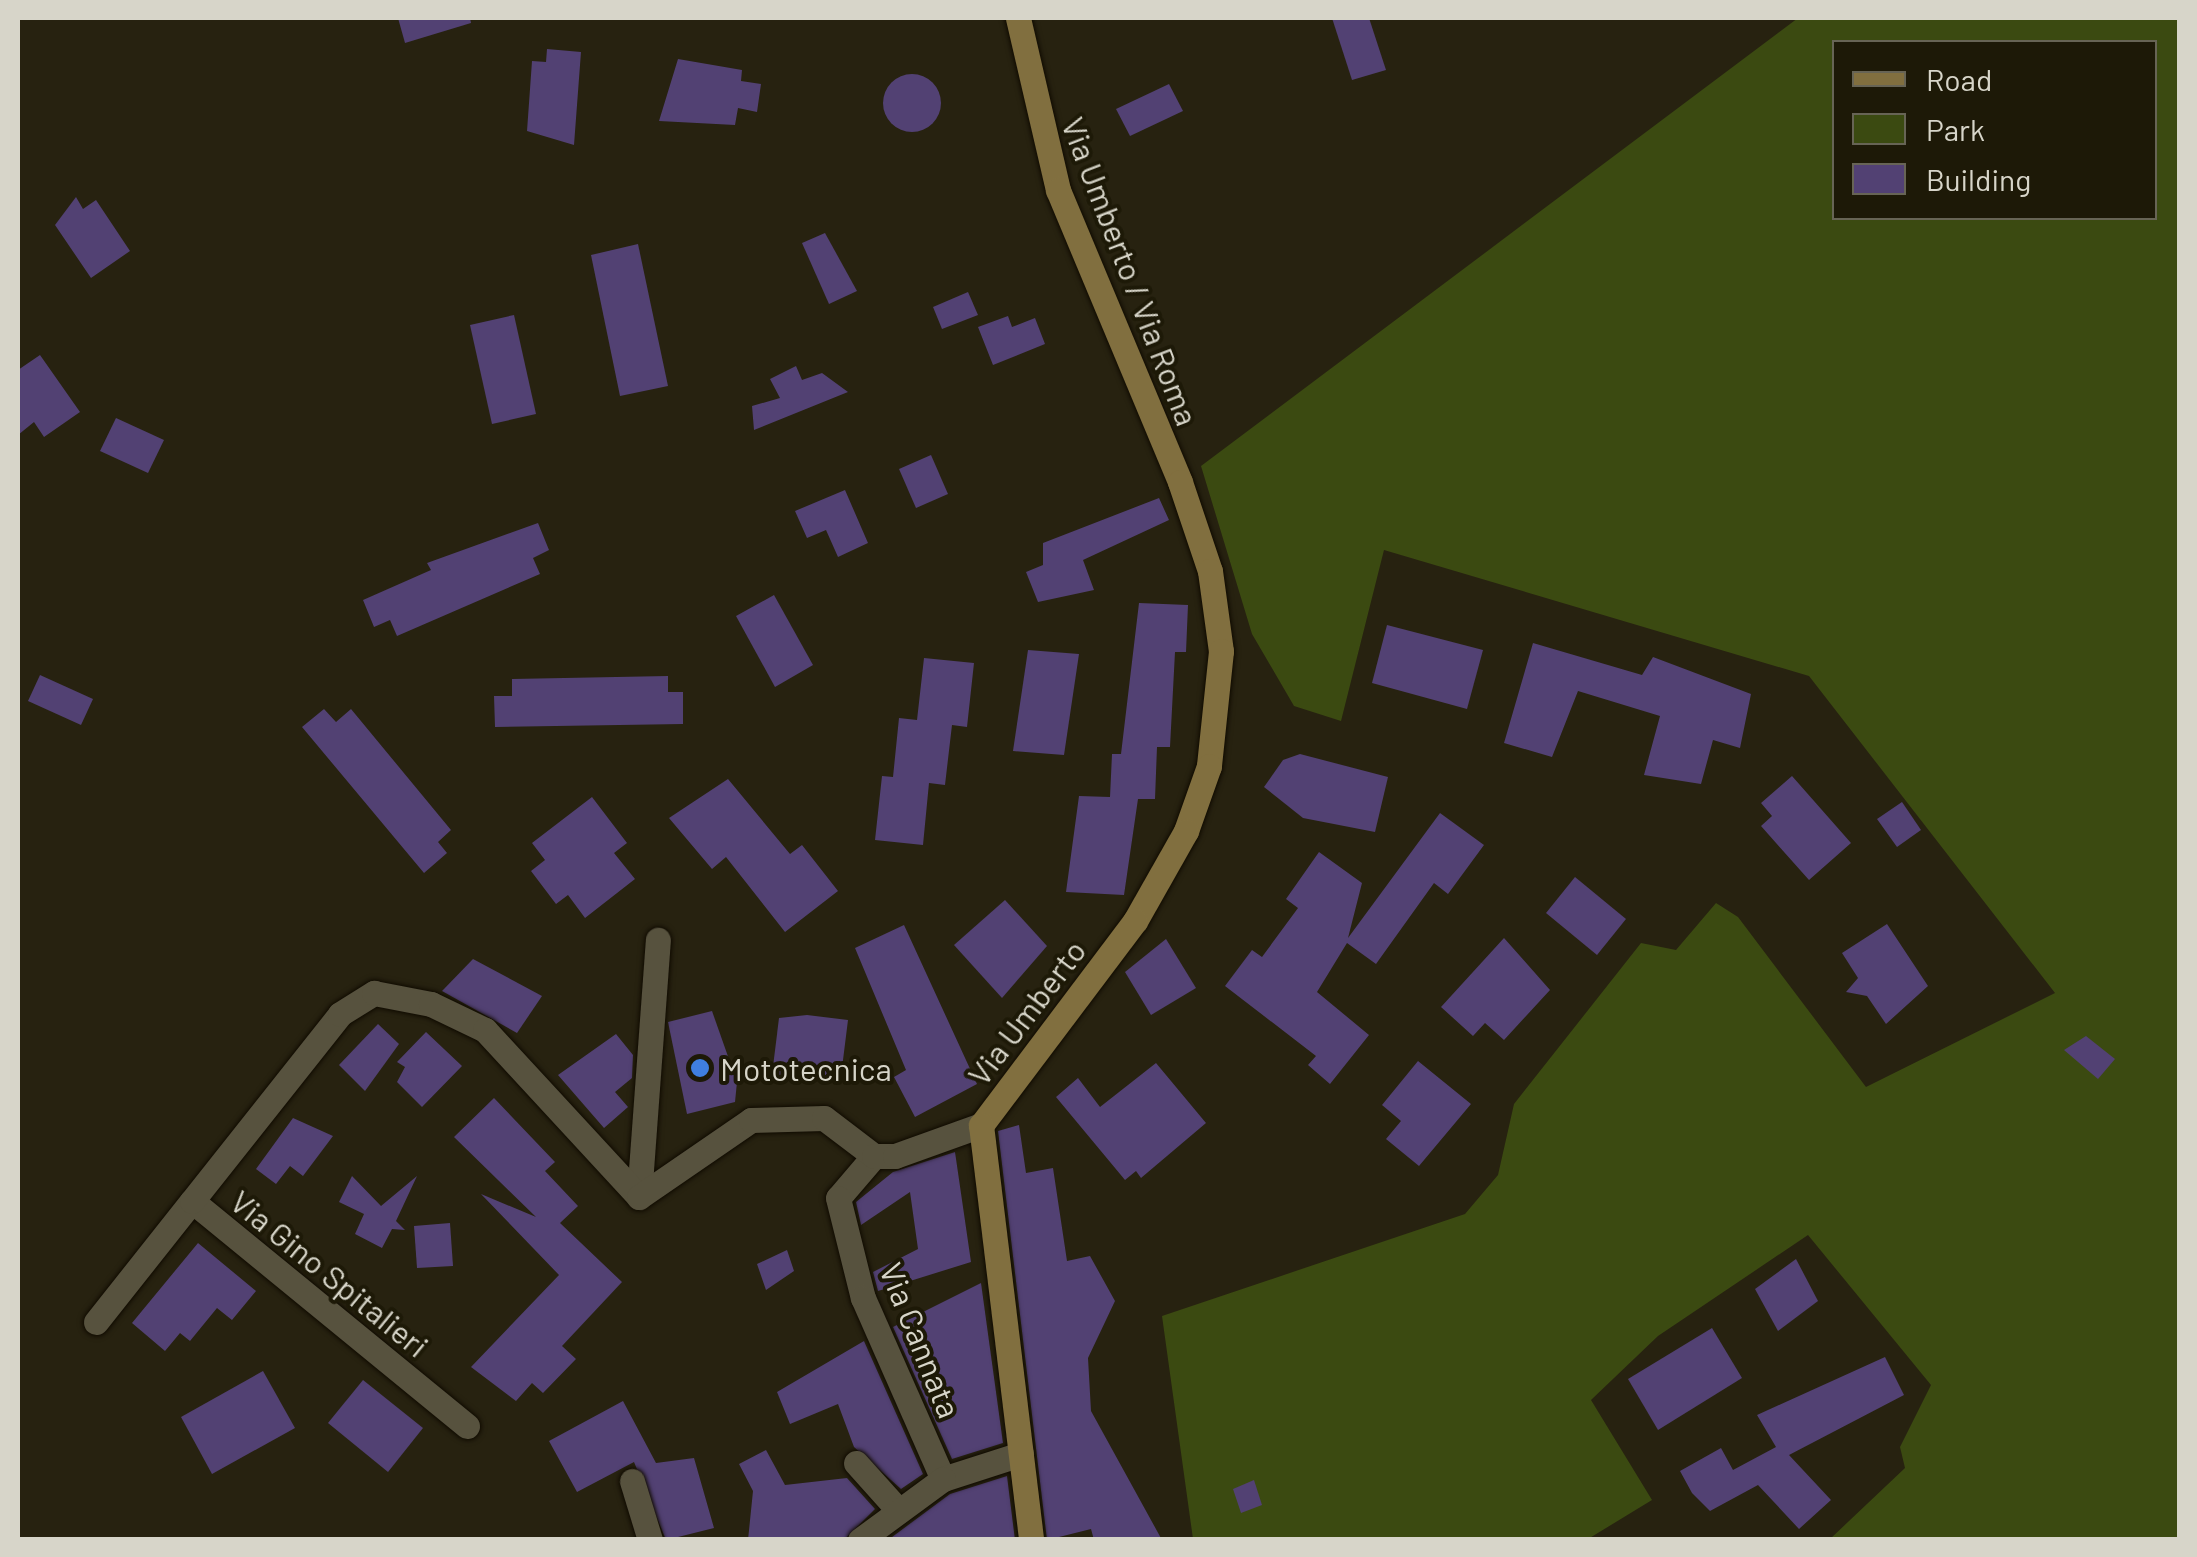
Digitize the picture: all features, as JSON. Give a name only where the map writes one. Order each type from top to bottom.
[{"type":"main road","name":"Via Umberto / Via Roma","points":[[1018,18],[1058,190],[1201,544]]},
{"type":"main road","name":"Via Umberto","points":[[1031,1540],[982,1125],[1135,921],[1186,831],[1220,712],[1222,651],[1201,544]]},
{"type":"street","points":[[639,1197],[658,940]]},
{"type":"street","name":"Via Gino Spitalieri","points":[[467,1426],[192,1201],[340,1014],[374,993],[431,1004],[507,1046],[639,1197]]},
{"type":"street","points":[[639,1197],[751,1120],[824,1118],[874,1156],[982,1125]]},
{"type":"street","name":"Via Cannata","points":[[874,1156],[838,1198],[863,1298],[942,1479]]},
{"type":"street","points":[[96,1322],[192,1201]]},
{"type":"street","points":[[860,1540],[942,1479],[1021,1454]]},
{"type":"street","points":[[856,1463],[898,1511]]},
{"type":"street","points":[[632,1481],[650,1540]]},
{"type":"green space","points":[[1798,18],[2179,18],[2179,1539],[1830,1539],[1905,1468],[1900,1447],[1931,1385],[1808,1235],[1658,1336],[1591,1400],[1652,1500],[1588,1539],[1193,1539],[1162,1316],[1465,1214],[1498,1175],[1514,1104],[1641,943],[1676,950],[1716,903],[1738,917],[1866,1087],[2055,993],[1809,676],[1384,550],[1341,721],[1294,706],[1252,634],[1201,466]]},
{"type":"building","points":[[398,18],[470,18],[471,23],[405,43]]},
{"type":"building","points":[[1332,18],[1369,18],[1386,70],[1352,80]]},
{"type":"building","points":[[547,49],[581,52],[574,145],[527,131],[532,61],[546,62]]},
{"type":"building","points":[[678,59],[742,70],[741,81],[761,84],[757,112],[738,108],[735,125],[659,121]]},
{"type":"building","points":[[912,74],[933,82],[941,103],[933,124],[912,132],[891,124],[883,103],[891,82]]},
{"type":"building","points":[[1169,84],[1183,111],[1130,136],[1116,109]]},
{"type":"building","points":[[76,197],[83,209],[96,200],[130,251],[91,278],[55,225]]},
{"type":"building","points":[[825,233],[857,291],[829,304],[802,243]]},
{"type":"building","points":[[638,244],[668,386],[620,396],[591,255]]},
{"type":"building","points":[[968,292],[978,315],[942,329],[933,307]]},
{"type":"building","points":[[514,315],[536,414],[492,424],[470,325]]},
{"type":"building","points":[[1008,316],[1012,327],[1035,318],[1045,344],[993,365],[978,327]]},
{"type":"building","points":[[40,355],[80,412],[44,437],[34,422],[18,435],[18,370]]},
{"type":"building","points":[[796,366],[802,380],[822,373],[848,392],[754,430],[752,406],[780,398],[770,379]]},
{"type":"building","points":[[116,418],[164,440],[148,473],[100,451]]},
{"type":"building","points":[[931,455],[948,494],[916,508],[899,469]]},
{"type":"building","points":[[845,490],[868,543],[838,557],[826,530],[807,538],[795,511]]},
{"type":"building","points":[[1159,498],[1169,520],[1083,560],[1094,590],[1038,602],[1026,572],[1043,565],[1043,543]]},
{"type":"building","points":[[538,523],[549,550],[533,558],[540,574],[397,636],[390,620],[374,627],[363,600],[431,570],[427,563]]},
{"type":"building","points":[[774,595],[813,665],[775,687],[736,616]]},
{"type":"building","points":[[1139,603],[1188,605],[1186,652],[1175,652],[1170,747],[1157,747],[1155,799],[1138,799],[1124,895],[1066,892],[1079,796],[1110,797],[1112,754],[1121,754]]},
{"type":"building","points":[[1387,625],[1483,650],[1467,709],[1372,683]]},
{"type":"building","points":[[1533,643],[1642,675],[1653,657],[1751,694],[1740,748],[1713,740],[1701,784],[1644,775],[1660,716],[1578,691],[1552,757],[1504,743]]},
{"type":"building","points":[[1028,650],[1079,654],[1064,755],[1013,751]]},
{"type":"building","points":[[924,658],[974,663],[967,727],[952,725],[945,785],[929,783],[923,845],[875,840],[882,776],[893,777],[899,718],[917,720]]},
{"type":"building","points":[[40,675],[93,699],[81,725],[28,701]]},
{"type":"building","points":[[668,676],[668,692],[683,692],[683,724],[495,727],[494,696],[512,696],[512,679]]},
{"type":"building","points":[[324,709],[336,722],[351,709],[451,830],[438,842],[447,853],[424,873],[302,727]]},
{"type":"building","points":[[1300,754],[1388,777],[1375,832],[1303,818],[1264,787],[1283,760]]},
{"type":"building","points":[[1792,776],[1851,843],[1809,880],[1761,826],[1772,816],[1761,803]]},
{"type":"building","points":[[728,779],[790,854],[802,845],[838,891],[785,932],[726,857],[712,869],[669,818]]},
{"type":"building","points":[[592,797],[627,843],[614,853],[635,879],[585,918],[568,895],[556,904],[531,871],[545,860],[532,843]]},
{"type":"building","points":[[1902,802],[1921,830],[1897,847],[1877,819]]},
{"type":"building","points":[[1440,813],[1484,845],[1448,894],[1434,883],[1376,964],[1347,943],[1317,992],[1369,1035],[1330,1084],[1308,1065],[1316,1056],[1225,986],[1252,950],[1262,957],[1298,908],[1286,899],[1319,852],[1362,883],[1348,938]]},
{"type":"building","points":[[1575,877],[1626,919],[1597,955],[1546,913]]},
{"type":"building","points":[[1005,900],[1047,946],[1002,998],[954,945]]},
{"type":"building","points":[[1887,924],[1928,986],[1886,1024],[1867,996],[1846,992],[1858,978],[1842,953]]},
{"type":"building","points":[[904,925],[977,1084],[915,1117],[894,1077],[906,1070],[855,948]]},
{"type":"building","points":[[1504,938],[1550,990],[1504,1040],[1485,1023],[1473,1036],[1441,1007]]},
{"type":"building","points":[[1166,939],[1196,988],[1151,1015],[1125,972]]},
{"type":"building","points":[[473,959],[542,996],[517,1033],[442,991]]},
{"type":"building","name":"Mototecnica","points":[[712,1011],[737,1082],[735,1102],[687,1114],[668,1022]]},
{"type":"building","points":[[807,1015],[848,1020],[841,1076],[772,1075],[779,1018]]},
{"type":"building","points":[[378,1024],[399,1044],[365,1091],[339,1065]]},
{"type":"building","points":[[426,1032],[462,1066],[422,1107],[397,1082],[405,1067],[397,1062]]},
{"type":"building","points":[[616,1034],[633,1055],[632,1078],[615,1092],[628,1107],[604,1128],[558,1075]]},
{"type":"building","points":[[2086,1036],[2115,1059],[2098,1079],[2064,1050]]},
{"type":"building","points":[[1418,1061],[1471,1104],[1419,1166],[1386,1139],[1401,1121],[1382,1105]]},
{"type":"building","points":[[1156,1063],[1206,1123],[1141,1178],[1136,1171],[1125,1180],[1056,1097],[1078,1078],[1100,1107]]},
{"type":"building","points":[[494,1098],[555,1162],[545,1171],[578,1206],[560,1223],[622,1282],[562,1346],[576,1359],[543,1393],[532,1383],[516,1401],[471,1367],[559,1275],[481,1194],[536,1217],[454,1137]]},
{"type":"building","points":[[293,1118],[333,1136],[303,1176],[290,1166],[276,1184],[256,1169]]},
{"type":"building","points":[[1019,1125],[1026,1173],[1053,1168],[1067,1261],[1090,1256],[1115,1301],[1088,1358],[1091,1411],[1162,1540],[1094,1540],[1091,1529],[1047,1540],[998,1131]]},
{"type":"building","points":[[955,1152],[971,1262],[878,1291],[873,1272],[918,1249],[910,1192],[861,1225],[856,1202],[893,1172]]},
{"type":"building","points":[[352,1176],[381,1206],[417,1176],[396,1221],[405,1230],[392,1229],[382,1248],[355,1234],[364,1214],[339,1202]]},
{"type":"building","points":[[450,1223],[453,1266],[417,1268],[414,1226]]},
{"type":"building","points":[[198,1243],[256,1291],[232,1320],[217,1308],[190,1341],[180,1333],[165,1351],[132,1323]]},
{"type":"building","points":[[787,1250],[794,1271],[766,1290],[757,1264]]},
{"type":"building","points":[[1796,1259],[1818,1301],[1778,1331],[1755,1289]]},
{"type":"building","points":[[981,1283],[1003,1443],[952,1459],[893,1327]]},
{"type":"building","points":[[1712,1328],[1742,1378],[1658,1430],[1628,1379]]},
{"type":"building","points":[[864,1341],[923,1474],[901,1489],[854,1447],[838,1404],[790,1424],[777,1392]]},
{"type":"building","points":[[1885,1357],[1904,1395],[1789,1455],[1831,1500],[1799,1529],[1758,1485],[1710,1511],[1692,1493],[1680,1471],[1721,1448],[1733,1470],[1776,1447],[1757,1415]]},
{"type":"building","points":[[263,1371],[295,1428],[212,1474],[181,1417]]},
{"type":"building","points":[[363,1380],[423,1428],[388,1472],[328,1423]]},
{"type":"building","points":[[623,1401],[656,1463],[694,1458],[714,1528],[666,1540],[634,1462],[577,1492],[549,1441]]},
{"type":"building","points":[[766,1450],[785,1485],[847,1478],[875,1509],[844,1540],[748,1540],[753,1491],[739,1464]]},
{"type":"building","points":[[1007,1476],[1015,1540],[888,1540],[950,1494]]},
{"type":"building","points":[[1254,1480],[1262,1505],[1241,1513],[1233,1489]]},
{"type":"place","name":"Mototecnica","points":[[700,1068]]}]
